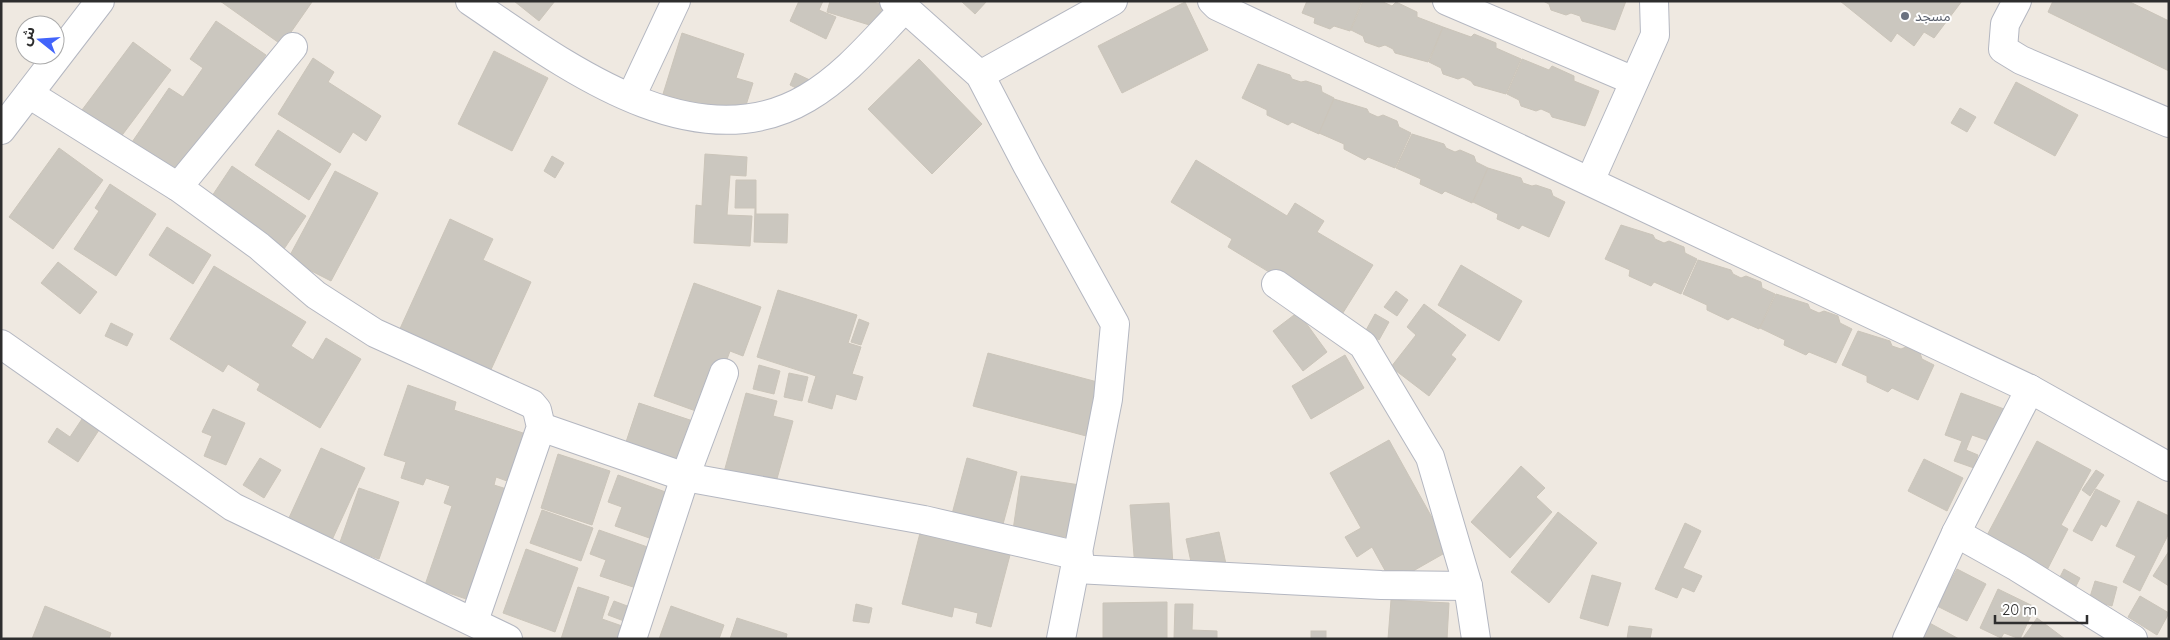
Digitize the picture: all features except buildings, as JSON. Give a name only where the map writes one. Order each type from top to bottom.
[{"type":"street","points":[[1,130],[100,1]]},
{"type":"street","points":[[470,1],[588,77],[664,112],[716,121],[760,118],[806,98],[842,73],[900,5],[980,75],[1027,165],[1115,324],[1108,399],[1061,639]]},
{"type":"street","points":[[632,98],[676,1]]},
{"type":"street","points":[[980,75],[1113,1]]},
{"type":"street","points":[[1212,1],[1217,6],[1248,11],[1590,181],[2030,388],[2169,467]]},
{"type":"street","points":[[1447,1],[1634,81]]},
{"type":"street","points":[[1590,181],[1655,35],[1654,1]]},
{"type":"street","points":[[2017,1],[2004,24],[2003,49],[2022,60],[2169,123]]},
{"type":"street","points":[[178,187],[293,47]]},
{"type":"street","points":[[29,94],[178,187],[259,246],[316,295],[375,333],[532,404],[537,410],[541,427],[474,621]]},
{"type":"street","points":[[1276,284],[1363,346],[1430,457],[1468,586],[1476,639]]},
{"type":"street","points":[[1,344],[233,507],[474,621],[508,639]]},
{"type":"street","points":[[632,639],[685,477],[724,373]]},
{"type":"street","points":[[1907,639],[1956,533],[2030,388]]},
{"type":"street","points":[[541,427],[685,477],[924,520],[1077,562],[1381,585],[1468,586]]},
{"type":"street","points":[[1956,533],[2018,567],[2133,639]]},
{"type":"place","name":"مسجد","points":[[1905,16]]}]
